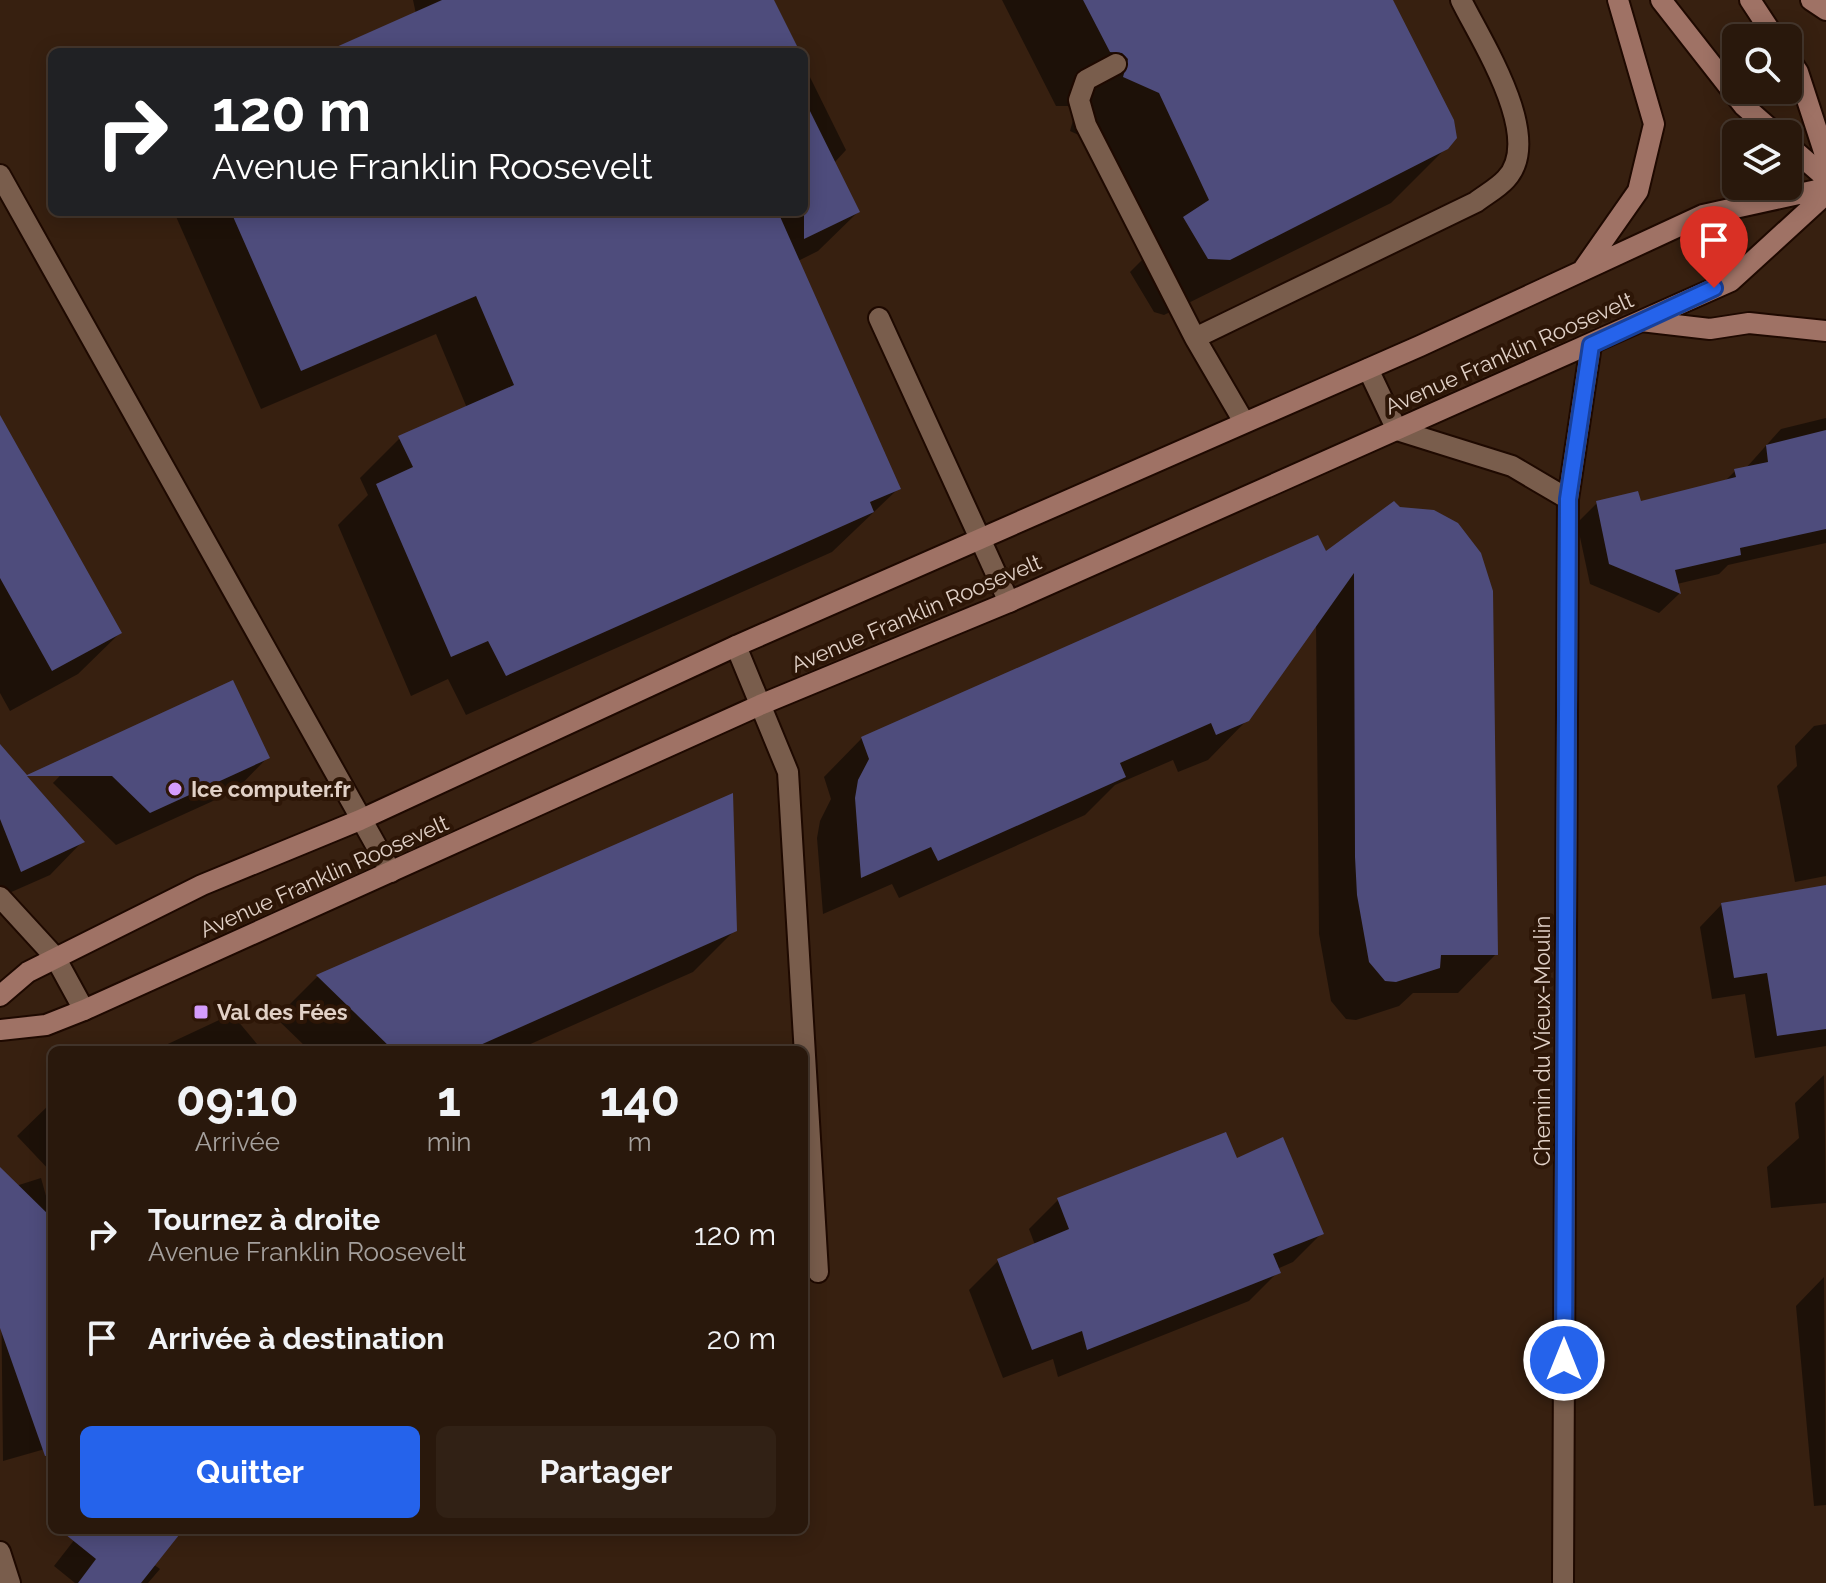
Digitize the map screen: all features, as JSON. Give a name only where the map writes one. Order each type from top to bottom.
[{"type":"main road","points":[[1580,275],[1638,191],[1654,124],[1618,0]]},
{"type":"main road","points":[[1661,0],[1744,106],[1760,120]]},
{"type":"main road","points":[[1750,0],[1766,24]]},
{"type":"main road","points":[[1811,0],[1826,10]]},
{"type":"main road","points":[[1802,84],[1826,158]]},
{"type":"main road","points":[[1802,157],[1826,178]]},
{"type":"main road","name":"Avenue Franklin Roosevelt","points":[[0,996],[28,972],[55,957],[202,885],[360,820],[736,646],[1580,275],[1703,215],[1826,188]]},
{"type":"main road","name":"Avenue Franklin Roosevelt","points":[[0,1030],[46,1025],[84,1010],[760,705],[1009,602],[1731,281],[1826,194]]},
{"type":"main road","points":[[1641,321],[1710,329],[1749,323],[1826,331]]},
{"type":"street","points":[[1195,338],[1476,202],[1508,178],[1519,147],[1518,124],[1461,0]]},
{"type":"street","points":[[1116,64],[1086,80],[1079,100],[1082,113],[1195,338],[1244,422]]},
{"type":"street","points":[[0,175],[391,872]]},
{"type":"street","points":[[879,318],[1009,602]]},
{"type":"street","name":"Chemin du Vieux-Moulin","points":[[1563,1583],[1568,499],[1591,345]]},
{"type":"street","points":[[1368,369],[1397,430],[1512,466],[1568,499]]},
{"type":"street","points":[[736,646],[788,772],[804,1046]]},
{"type":"street","points":[[0,897],[55,957],[84,1010]]},
{"type":"street","points":[[808,1105],[818,1272]]},
{"type":"street","points":[[0,1552],[10,1583]]},
{"type":"building","points":[[442,0],[774,0],[798,48],[334,48]]},
{"type":"building","points":[[1083,0],[1393,0],[1454,120],[1457,138],[1448,149],[1230,260],[1208,259],[1183,217],[1209,200],[1159,93],[1123,77],[1128,59],[1122,53],[1110,52]]},
{"type":"building","points":[[808,107],[860,212],[804,239],[804,216],[808,216]]},
{"type":"building","points":[[233,216],[780,216],[901,489],[870,502],[874,512],[506,676],[488,641],[451,657],[376,484],[413,467],[398,436],[514,385],[476,296],[301,371]]},
{"type":"building","points":[[0,415],[122,633],[52,671],[0,578]]},
{"type":"building","points":[[1826,430],[1826,529],[1740,548],[1741,555],[1675,570],[1681,594],[1609,564],[1596,501],[1638,491],[1641,501],[1736,477],[1734,469],[1768,462],[1766,445]]},
{"type":"building","points":[[1394,501],[1400,507],[1434,510],[1458,523],[1481,553],[1493,591],[1498,955],[1441,955],[1440,968],[1396,982],[1385,981],[1369,962],[1357,895],[1355,857],[1354,573],[1249,721],[1216,735],[1211,723],[1120,763],[1126,777],[938,861],[931,847],[861,878],[855,798],[858,780],[869,759],[861,737],[1318,535],[1326,551]]},
{"type":"building","points":[[233,680],[270,758],[150,813],[112,776],[27,776],[85,842],[21,872],[0,819],[0,744],[27,775]]},
{"type":"building","points":[[733,793],[737,931],[478,1046],[389,1046],[316,975]]},
{"type":"building","points":[[1826,885],[1826,1029],[1777,1036],[1767,973],[1734,978],[1721,903]]},
{"type":"building","points":[[1226,1132],[1237,1158],[1283,1137],[1324,1234],[1273,1254],[1281,1273],[1087,1350],[1082,1331],[1032,1350],[997,1259],[1069,1229],[1057,1198]]},
{"type":"building","points":[[0,1167],[48,1214],[48,1456],[45,1456],[0,1328]]},
{"type":"building","points":[[65,1534],[180,1534],[141,1583],[78,1583],[96,1559]]},
{"type":"place","name":"Ice computer.fr","points":[[175,789]]},
{"type":"place","name":"Val des Fées","points":[[201,1012]]},
{"type":"route","points":[[1564,1360],[1568,499],[1591,345],[1714,288]]}]
